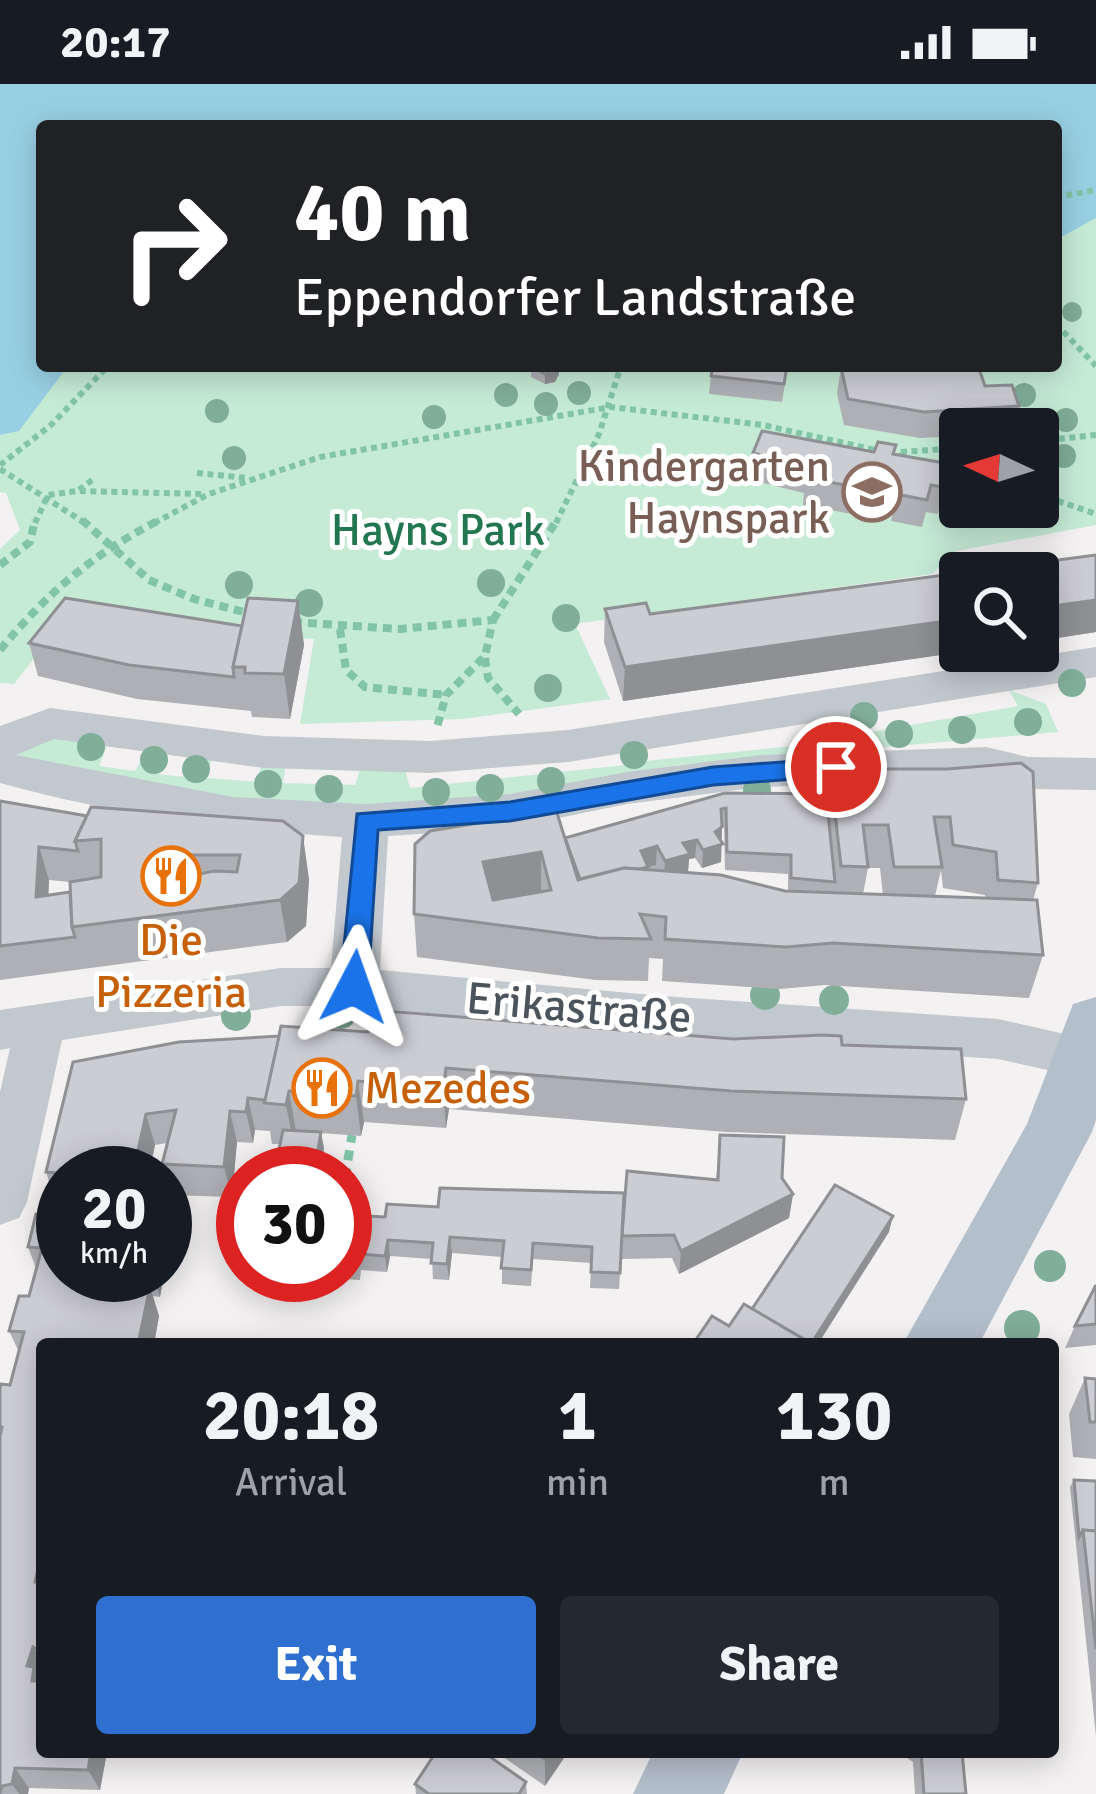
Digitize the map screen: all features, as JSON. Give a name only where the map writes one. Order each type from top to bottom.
[{"type":"main road","points":[[943,1338],[1058,1132],[1093,1036]]},
{"type":"main road","points":[[676,1794],[697,1758]]},
{"type":"street","points":[[0,744],[50,723],[264,752],[453,755],[568,746],[1096,662]]},
{"type":"street","points":[[986,764],[1027,744],[1096,744]]},
{"type":"street","points":[[0,767],[63,784],[233,814],[366,821],[510,811],[627,788],[760,771],[986,764],[1028,773],[1096,773]]},
{"type":"street","points":[[354,987],[366,821]]},
{"type":"street","name":"Erikastraße","points":[[21,1027],[281,987],[354,987],[639,1014],[998,1039],[1093,1036]]},
{"type":"street","points":[[0,1202],[21,1027]]},
{"type":"path","points":[[1062,196],[1096,190]]},
{"type":"path","points":[[1062,329],[1096,366]]},
{"type":"path","points":[[102,372],[51,425],[0,467],[72,511],[149,580],[194,599],[258,616]]},
{"type":"path","points":[[513,711],[488,679],[485,656],[494,620],[542,551],[611,407],[620,372]]},
{"type":"path","points":[[0,650],[47,594],[108,548],[209,494],[320,457],[611,407],[720,418],[916,459]]},
{"type":"path","points":[[1059,439],[1096,435]]},
{"type":"path","points":[[894,453],[939,450]]},
{"type":"path","points":[[197,473],[248,478]]},
{"type":"path","points":[[77,491],[92,479]]},
{"type":"path","points":[[48,495],[77,491],[209,494]]},
{"type":"path","points":[[0,565],[30,542],[48,495]]},
{"type":"path","points":[[1059,501],[1096,514]]},
{"type":"path","points":[[276,619],[340,628],[400,629],[494,620]]},
{"type":"path","points":[[340,628],[346,670],[365,687],[446,695]]},
{"type":"path","points":[[440,715],[446,695],[485,656]]},
{"type":"path","points":[[350,1146],[352,1135]]},
{"type":"green space","name":"Hayns Park","points":[[1096,218],[1096,525],[939,552],[939,568],[932,574],[575,624],[610,699],[463,719],[300,724],[314,639],[243,636],[74,607],[14,684],[0,683],[0,549],[20,530],[6,493],[0,492],[0,435],[19,430],[63,372],[1062,372],[1062,237]]},
{"type":"green space","points":[[1009,690],[1046,704],[1058,732],[678,765],[496,797],[388,808],[218,799],[15,754],[34,735],[107,745],[99,766],[135,771],[146,751],[167,754],[159,774],[183,777],[190,757],[212,759],[206,778],[258,782],[261,763],[286,763],[283,783],[355,785],[361,766],[404,766],[410,788],[625,765],[619,746],[639,743],[646,761],[793,746],[1018,706]]},
{"type":"water","points":[[0,84],[1096,84],[1096,218],[1062,237],[1062,120],[36,120],[36,372],[63,372],[19,431],[0,435]]},
{"type":"building","points":[[712,372],[786,372],[784,384],[711,376]]},
{"type":"building","points":[[842,372],[980,372],[985,386],[1012,385],[1019,406],[939,408],[924,412],[848,399]]},
{"type":"building","points":[[762,431],[874,452],[878,442],[896,445],[893,454],[939,462],[939,486],[931,485],[927,500],[896,494],[898,484],[876,480],[873,490],[806,478],[810,467],[753,453]]},
{"type":"building","points":[[1096,555],[1096,600],[1059,605],[1059,560]]},
{"type":"building","points":[[939,576],[939,622],[625,667],[605,609],[646,603],[650,614]]},
{"type":"building","points":[[65,598],[242,626],[234,677],[129,665],[29,643]]},
{"type":"building","points":[[248,598],[298,601],[284,674],[245,673],[245,667],[233,667]]},
{"type":"building","points":[[1021,763],[1033,772],[1038,883],[998,880],[996,852],[953,845],[950,817],[934,817],[942,867],[894,867],[888,825],[863,825],[868,867],[841,866],[830,769],[947,769]]},
{"type":"building","points":[[725,793],[826,794],[835,882],[791,878],[791,855],[727,852],[726,808],[721,809],[722,827],[715,832],[723,844],[703,850],[697,840],[683,843],[690,854],[665,861],[657,846],[641,851],[648,867],[580,879],[565,838]]},
{"type":"building","points":[[0,801],[87,816],[75,841],[78,851],[39,847],[36,897],[70,892],[75,937],[0,946]]},
{"type":"building","points":[[91,807],[283,821],[303,836],[299,883],[280,900],[72,927],[70,882],[101,877],[101,839],[75,841]],"holes":[[[183,855],[240,855],[237,872],[185,877]]]},
{"type":"building","points":[[556,810],[578,880],[624,868],[721,875],[785,891],[1037,900],[1043,955],[665,939],[666,917],[640,914],[651,939],[598,938],[414,914],[415,844],[430,831]],"holes":[[[541,852],[551,890],[493,900],[483,862]]]},
{"type":"building","points":[[373,1010],[733,1039],[822,1035],[841,1036],[842,1045],[961,1049],[966,1099],[731,1091],[446,1068],[443,1088],[358,1081],[356,1096],[289,1091],[286,1105],[264,1103],[281,1026],[368,1032]]},
{"type":"building","points":[[279,1036],[265,1100],[248,1098],[246,1112],[230,1111],[226,1146],[216,1146],[216,1167],[192,1165],[192,1146],[167,1146],[176,1110],[146,1114],[139,1146],[52,1146],[73,1062],[179,1042]]},
{"type":"building","points":[[283,1130],[321,1132],[319,1146],[280,1146]]},
{"type":"building","points":[[720,1135],[784,1137],[782,1178],[793,1194],[681,1251],[674,1235],[622,1236],[627,1171],[718,1180]]},
{"type":"building","points":[[835,1185],[893,1216],[815,1338],[802,1338],[752,1309]]},
{"type":"building","points":[[440,1188],[624,1193],[620,1273],[591,1272],[592,1247],[533,1243],[531,1270],[501,1268],[504,1241],[450,1237],[447,1264],[431,1263],[433,1243],[388,1240],[385,1256],[372,1255],[372,1216],[385,1217],[387,1204],[438,1207]]},
{"type":"building","points":[[36,1214],[36,1248],[28,1247]]},
{"type":"building","points":[[36,1270],[36,1302],[147,1302],[139,1338],[36,1338],[36,1649],[27,1666],[34,1667],[32,1681],[36,1681],[36,1758],[90,1758],[88,1770],[15,1768],[12,1784],[2,1786],[0,1794],[0,1388],[10,1385],[24,1332],[9,1331],[19,1296],[29,1296]]},
{"type":"building","points":[[1096,1285],[1096,1324],[1075,1326]]},
{"type":"building","points":[[744,1304],[802,1338],[697,1338],[712,1316],[729,1326]]},
{"type":"building","points":[[1085,1378],[1096,1379],[1096,1422],[1090,1422]]},
{"type":"building","points":[[1074,1480],[1096,1481],[1096,1531],[1083,1530],[1079,1537]]},
{"type":"building","points":[[1083,1530],[1096,1531],[1096,1649]]},
{"type":"building","points":[[432,1758],[492,1758],[526,1782],[519,1794],[429,1794],[415,1784]]},
{"type":"building","points":[[921,1758],[963,1758],[966,1794],[924,1794]]},
{"type":"place","name":"Kindergarten Haynspark","points":[[872,492]]},
{"type":"place","name":"Die Pizzeria","points":[[171,876]]},
{"type":"place","name":"Mezedes","points":[[322,1088]]},
{"type":"route","points":[[354,987],[366,821],[510,811],[713,776],[836,767]]}]
